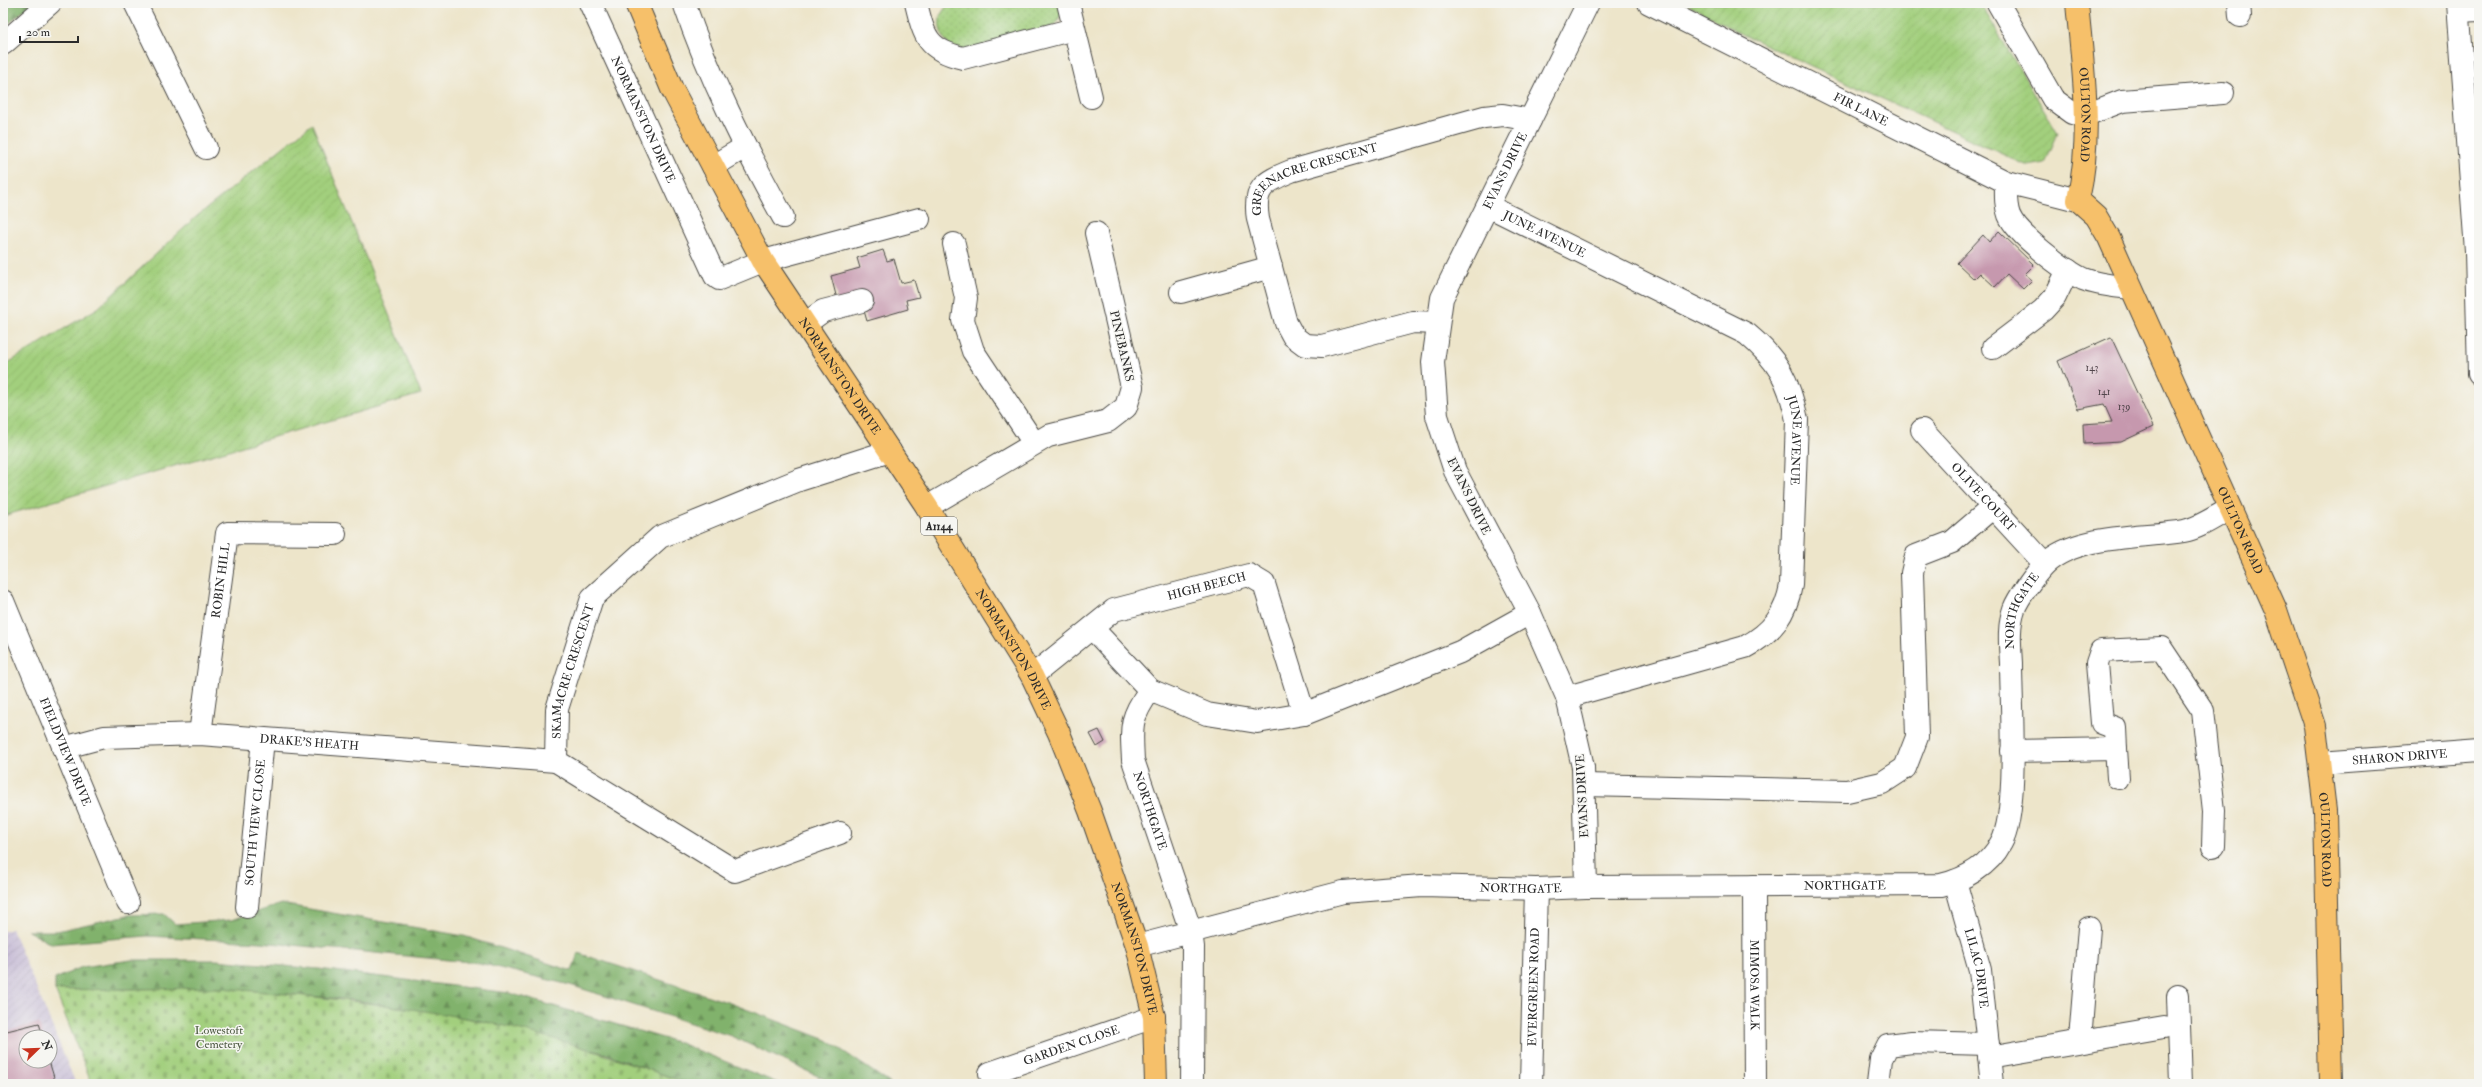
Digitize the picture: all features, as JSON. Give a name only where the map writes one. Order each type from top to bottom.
[{"type":"main road","name":"NORMANSTON DRIVE","points":[[636,3],[672,89],[763,260],[927,507],[1032,676],[1059,733],[1090,811],[1137,946],[1154,1017],[1156,1084]]},
{"type":"main road","name":"OULTON ROAD","points":[[2077,3],[2086,115],[2087,150],[2078,200],[2096,216],[2109,238],[2276,610],[2289,644],[2315,726],[2325,811],[2331,1084]]},
{"type":"street","points":[[3,44],[50,3]]},
{"type":"street","points":[[135,3],[206,148]]},
{"type":"street","name":"NORMANSTON DRIVE","points":[[590,3],[715,276],[719,279],[763,260]]},
{"type":"street","points":[[684,3],[692,29],[745,148],[783,217]]},
{"type":"street","points":[[916,3],[923,29],[932,44],[944,54],[963,58],[1074,28]]},
{"type":"street","points":[[1068,3],[1091,97]]},
{"type":"street","name":"EVANS DRIVE","points":[[1586,887],[1584,785],[1579,747],[1567,697],[1530,614],[1455,471],[1445,446],[1437,416],[1433,362],[1437,323],[1442,298],[1588,3]]},
{"type":"street","name":"FIR LANE","points":[[1649,3],[2006,182],[2078,200]]},
{"type":"street","points":[[1998,3],[2053,99],[2072,113],[2086,115],[2122,101],[2223,94]]},
{"type":"street","points":[[2466,8],[2478,250],[2479,374]]},
{"type":"street","name":"GREENACRE CRESCENT","points":[[1437,323],[1413,322],[1322,346],[1305,345],[1294,336],[1286,323],[1255,202],[1261,188],[1273,178],[1484,117],[1503,115],[1530,120]]},
{"type":"street","points":[[713,166],[745,148]]},
{"type":"street","points":[[2006,182],[2005,201],[2010,217],[2022,233],[2068,270],[2083,279],[2105,285],[2131,288]]},
{"type":"street","name":"JUNE AVENUE","points":[[1488,206],[1747,334],[1774,359],[1793,398],[1797,420],[1791,584],[1788,602],[1773,626],[1760,639],[1745,647],[1567,697]]},
{"type":"street","points":[[763,260],[919,219]]},
{"type":"street","name":"PINEBANKS","points":[[927,507],[1048,436],[1108,421],[1118,415],[1130,398],[1132,387],[1096,233]]},
{"type":"street","points":[[954,244],[966,298],[963,320],[973,351],[1034,443]]},
{"type":"street","points":[[1181,292],[1271,267]]},
{"type":"street","points":[[1993,348],[2043,310],[2054,297],[2068,270]]},
{"type":"street","points":[[805,324],[823,311],[862,301]]},
{"type":"street","name":"OLIVE COURT","points":[[1922,430],[2045,564]]},
{"type":"street","name":"SKAMACRE CRESCENT","points":[[556,761],[557,709],[592,598],[660,537],[799,480],[890,451]]},
{"type":"street","points":[[1584,785],[1847,791],[1882,783],[1905,768],[1917,737],[1912,574],[1916,556],[1952,542],[1993,507]]},
{"type":"street","name":"NORTHGATE","points":[[1137,946],[1343,892],[1422,886],[1536,889],[1586,887],[1941,885],[1955,881],[1974,872],[1985,863],[2001,843],[2009,825],[2012,751],[2010,631],[2014,608],[2045,564],[2062,553],[2083,545],[2186,531],[2230,509]]},
{"type":"street","name":"ROBIN HILL","points":[[200,734],[227,533],[334,534]]},
{"type":"street","name":"HIGH BEECH","points":[[1032,676],[1114,610],[1249,575],[1264,584],[1304,714]]},
{"type":"street","name":"FIELDVIEW DRIVE","points":[[3,600],[128,903]]},
{"type":"street","points":[[1092,628],[1150,690],[1207,714],[1258,722],[1304,714],[1460,652],[1530,614]]},
{"type":"street","points":[[2118,778],[2116,738],[2102,723],[2097,663],[2101,652],[2160,648],[2203,711],[2214,811],[2213,846]]},
{"type":"street","name":"NORTHGATE","points":[[1150,690],[1136,710],[1132,732],[1134,760],[1191,932],[1193,947],[1192,1084]]},
{"type":"street","name":"DRAKE'S HEATH","points":[[63,748],[104,737],[200,734],[556,761]]},
{"type":"street","name":"SOUTH VIEW CLOSE","points":[[247,907],[263,738]]},
{"type":"street","points":[[2012,751],[2116,738]]},
{"type":"street","name":"SHARON DRIVE","points":[[2320,763],[2479,751]]},
{"type":"street","points":[[556,761],[735,871],[840,833]]},
{"type":"street","name":"LILAC DRIVE","points":[[1955,881],[1980,970],[1992,1084]]},
{"type":"street","name":"MIMOSA WALK","points":[[1754,886],[1755,1084]]},
{"type":"street","name":"EVERGREEN ROAD","points":[[1531,1084],[1536,889]]},
{"type":"street","points":[[2080,1040],[2089,928]]},
{"type":"street","points":[[2178,996],[2181,1084]]},
{"type":"street","name":"GARDEN CLOSE","points":[[990,1073],[1154,1017]]},
{"type":"street","points":[[1878,1084],[1881,1059],[1888,1045],[1912,1042],[1989,1051],[2080,1040],[2164,1027]]},
{"type":"shaded area","points":[[12,929],[53,1029],[18,1029],[18,1069],[58,1069],[58,1040],[76,1084],[3,1084],[3,931]]},
{"type":"green space","points":[[3,3],[33,3],[3,28]]},
{"type":"green space","points":[[951,3],[1063,3],[1063,12],[1054,26],[964,50],[949,45],[940,29],[940,18],[942,12]]},
{"type":"green space","points":[[1685,3],[1980,3],[2058,133],[2045,163],[2028,166],[1744,35]]},
{"type":"green space","points":[[312,124],[421,394],[3,516],[3,366],[98,308],[196,217]]},
{"type":"green space","points":[[281,904],[464,936],[572,971],[578,953],[730,1003],[827,1040],[891,1084],[835,1084],[731,1036],[570,985],[479,963],[260,942],[147,936],[51,944],[28,931],[57,931],[128,915],[164,914],[175,924],[231,920]]},
{"type":"green space","points":[[131,960],[216,960],[319,969],[509,993],[680,1043],[780,1084],[689,1084],[607,1054],[478,1020],[353,1000],[221,988],[55,990],[55,979],[82,967]]},
{"type":"green space","name":"Lowestoft Cemetery","points":[[221,988],[319,997],[384,1005],[481,1021],[534,1033],[612,1057],[689,1084],[92,1084],[55,990]]},
{"type":"building","points":[[1999,231],[2034,265],[2025,274],[2032,280],[2023,289],[2007,274],[1995,287],[1980,273],[1974,279],[1957,263],[1983,235],[1989,242]]},
{"type":"building","points":[[883,250],[887,261],[894,259],[901,283],[914,280],[919,297],[906,300],[908,309],[867,321],[860,297],[838,303],[831,276],[860,268],[857,258]]},
{"type":"building","points":[[2111,337],[2153,427],[2121,442],[2084,444],[2083,424],[2112,422],[2104,404],[2078,409],[2058,361]]},
{"type":"building","points":[[1099,730],[1105,742],[1097,747],[1090,734]]},
{"type":"building","points":[[39,1023],[41,1029],[18,1029],[18,1069],[51,1069],[56,1084],[3,1084],[3,1032]]}]
